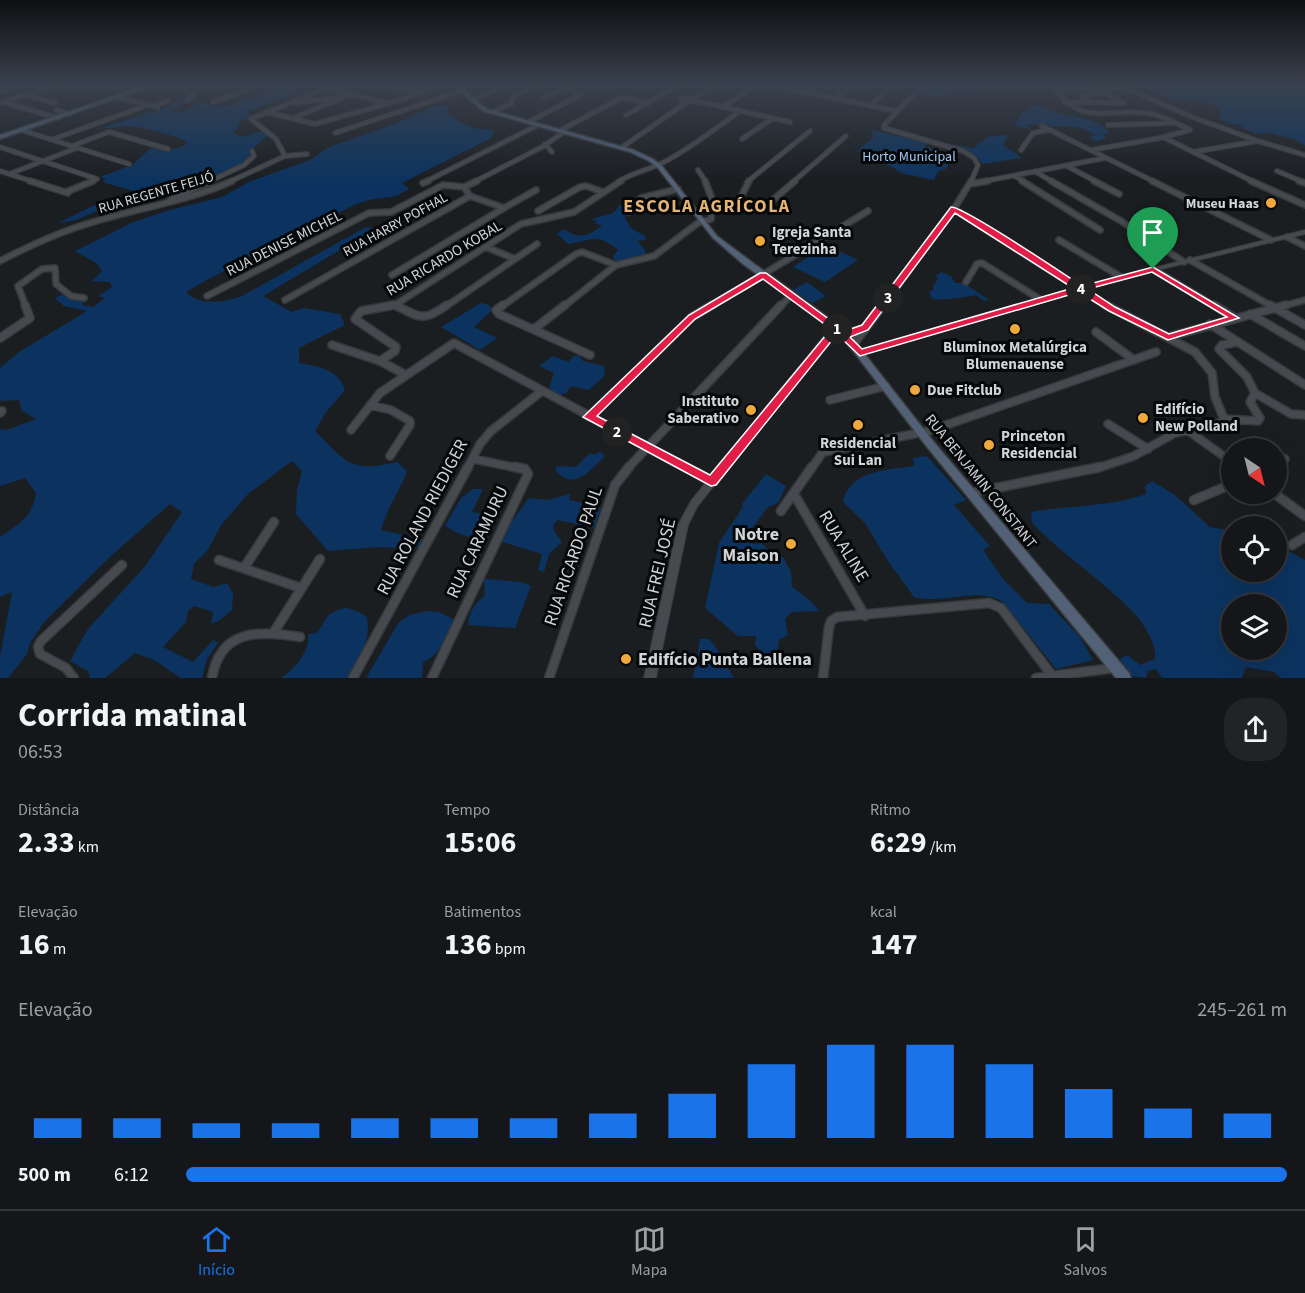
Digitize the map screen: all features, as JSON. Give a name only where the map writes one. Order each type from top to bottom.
[{"type":"main road","points":[[2,136],[62,117]]},
{"type":"main road","name":"RUA BENJAMIN CONSTANT","points":[[509,117],[643,155],[657,164],[723,244],[840,332],[856,349],[971,494],[1124,678]]},
{"type":"street","points":[[53,117],[58,118]]},
{"type":"street","points":[[51,140],[119,117]]},
{"type":"street","points":[[257,117],[251,120],[271,134],[285,156]]},
{"type":"street","points":[[286,117],[313,125],[341,117]]},
{"type":"street","points":[[335,133],[384,117]]},
{"type":"street","points":[[528,122],[539,117]]},
{"type":"street","name":"RUA HARRY POFHAL","points":[[285,300],[470,196],[464,188],[545,144],[562,131],[588,117]]},
{"type":"street","points":[[621,148],[666,117]]},
{"type":"street","name":"RUA RICARDO KOBAL","points":[[380,361],[395,351],[396,347],[358,322],[355,316],[367,309],[395,305],[521,224],[574,212],[632,173],[657,164],[700,140],[732,117]]},
{"type":"street","points":[[767,117],[790,122]]},
{"type":"street","points":[[856,349],[865,327],[954,209],[970,184],[978,165],[976,160],[957,149],[885,130],[883,127],[892,117]]},
{"type":"street","points":[[1090,150],[1189,133],[1190,130],[1155,117]]},
{"type":"street","points":[[1191,117],[1305,155]]},
{"type":"street","points":[[742,139],[773,118]]},
{"type":"street","points":[[1108,125],[1172,123]]},
{"type":"street","points":[[423,183],[538,125]]},
{"type":"street","points":[[1042,126],[1271,240]]},
{"type":"street","points":[[21,130],[129,164]]},
{"type":"street","points":[[101,130],[168,149]]},
{"type":"street","points":[[1021,150],[1033,133],[1048,130]]},
{"type":"street","points":[[738,203],[746,183],[810,131]]},
{"type":"street","points":[[71,146],[109,132]]},
{"type":"street","points":[[714,204],[767,205],[846,136]]},
{"type":"street","points":[[1162,137],[1305,205]]},
{"type":"street","points":[[1192,152],[1258,141]]},
{"type":"street","points":[[545,144],[552,152]]},
{"type":"street","points":[[0,147],[96,178],[68,193],[0,171]]},
{"type":"street","points":[[9,174],[78,148]]},
{"type":"street","points":[[156,206],[244,165],[253,159],[252,151]]},
{"type":"street","name":"RUA REGENTE FEIJÓ","points":[[0,261],[29,246],[89,223],[205,193],[285,156],[307,154]]},
{"type":"street","points":[[970,184],[1106,158]]},
{"type":"street","points":[[1066,166],[1119,194]]},
{"type":"street","points":[[534,329],[616,265],[654,256],[703,222],[711,219],[714,204],[706,181],[698,170]]},
{"type":"street","points":[[1277,171],[1305,183]]},
{"type":"street","points":[[1036,172],[1187,261],[1305,325]]},
{"type":"street","points":[[1014,176],[1100,230]]},
{"type":"street","name":"RUA DENISE MICHEL","points":[[207,296],[372,212],[381,214],[391,212],[443,186],[464,188]]},
{"type":"street","points":[[538,211],[580,187],[586,186],[603,192]]},
{"type":"street","points":[[641,198],[678,189]]},
{"type":"street","points":[[392,275],[536,190]]},
{"type":"street","points":[[470,196],[504,208]]},
{"type":"street","points":[[365,208],[372,212]]},
{"type":"street","points":[[954,209],[1112,309],[1195,352],[1208,365],[1212,373],[1215,397],[1224,419]]},
{"type":"street","points":[[589,417],[692,317],[868,211]]},
{"type":"street","points":[[856,349],[1121,277],[1305,232]]},
{"type":"street","points":[[1287,237],[1305,246]]},
{"type":"street","points":[[1059,240],[1121,277]]},
{"type":"street","points":[[395,305],[421,318],[430,317],[537,244]]},
{"type":"street","points":[[486,247],[515,259]]},
{"type":"street","points":[[590,355],[499,314],[496,310],[576,254],[582,252],[616,265]]},
{"type":"street","points":[[966,282],[977,264],[982,263],[1041,300]]},
{"type":"street","points":[[0,338],[30,318],[18,286],[42,269],[55,268],[56,285],[71,296],[84,298]]},
{"type":"street","points":[[1153,269],[1234,318]]},
{"type":"street","name":"RUA RICARDO PAUL","points":[[549,678],[615,485],[791,295]]},
{"type":"street","points":[[1168,337],[1305,300]]},
{"type":"street","points":[[1250,314],[1305,346]]},
{"type":"street","points":[[1210,324],[1305,385]]},
{"type":"street","points":[[840,332],[857,332],[865,327]]},
{"type":"street","name":"RUA FREI JOSÉ","points":[[650,678],[684,525],[694,504],[815,352],[832,332],[840,332]]},
{"type":"street","points":[[1096,332],[1134,360]]},
{"type":"street","points":[[1237,342],[1222,345],[1220,350],[1247,377],[1255,393],[1286,412],[1305,415]]},
{"type":"street","points":[[351,430],[380,393],[454,343],[711,481]]},
{"type":"street","points":[[332,345],[380,361],[406,375]]},
{"type":"street","points":[[781,511],[823,452],[921,432],[1156,352]]},
{"type":"street","points":[[830,400],[886,386]]},
{"type":"street","name":"RUA ROLAND RIEDIGER","points":[[353,678],[485,436],[542,391]]},
{"type":"street","points":[[971,494],[1088,471],[1148,449],[1169,436],[1220,423],[1224,419],[1258,421],[1260,418],[1250,402],[1255,393]]},
{"type":"street","points":[[370,405],[410,420],[410,425],[390,456]]},
{"type":"street","points":[[1108,424],[1148,449]]},
{"type":"street","points":[[1187,430],[1221,454]]},
{"type":"street","name":"RUA CARAMURU","points":[[432,678],[528,474],[525,469],[474,459]]},
{"type":"street","points":[[1194,500],[1221,489]]},
{"type":"street","name":"RUA ALINE","points":[[794,494],[866,616]]},
{"type":"street","points":[[1287,503],[1305,516]]},
{"type":"street","points":[[244,568],[274,522]]},
{"type":"street","points":[[1292,545],[1305,537]]},
{"type":"street","points":[[274,632],[320,559]]},
{"type":"street","points":[[219,560],[301,588]]},
{"type":"street","points":[[74,678],[66,668],[40,654],[38,647],[41,641],[122,565]]},
{"type":"street","points":[[823,678],[831,621],[837,617],[996,604],[1054,677]]},
{"type":"street","points":[[212,678],[212,663],[220,651],[232,641],[250,634],[274,632],[300,637]]},
{"type":"street","points":[[1036,678],[1115,668]]},
{"type":"green space","points":[[137,117],[251,117],[238,123],[239,127],[232,133],[245,137],[262,131],[268,135],[250,151],[252,157],[232,169],[176,190],[153,195],[149,200],[120,210],[103,208],[76,220],[58,223],[99,203],[116,204],[141,193],[102,182],[106,179],[100,177],[132,165],[151,148],[175,149],[188,142],[138,127],[105,127]]},
{"type":"green space","points":[[411,117],[452,117],[474,128],[494,130],[491,138],[402,183],[409,189],[398,195],[368,200],[353,206],[319,225],[326,229],[325,233],[314,230],[307,234],[302,233],[186,292],[204,301],[240,297],[366,227],[375,229],[263,296],[292,312],[303,308],[340,314],[345,325],[299,348],[299,363],[320,367],[332,373],[338,377],[345,390],[326,412],[315,431],[350,463],[369,466],[397,462],[407,471],[381,530],[422,539],[420,545],[414,549],[380,547],[328,551],[296,514],[297,490],[302,471],[292,461],[248,494],[221,525],[208,550],[194,564],[191,579],[213,587],[227,583],[233,594],[232,610],[211,624],[213,612],[194,606],[188,611],[186,622],[163,647],[193,662],[213,640],[218,643],[207,659],[202,678],[181,678],[154,660],[135,653],[105,678],[90,678],[88,671],[70,661],[88,629],[146,565],[182,512],[170,504],[112,555],[45,621],[30,643],[27,654],[8,678],[0,678],[0,657],[12,592],[0,597],[0,537],[19,524],[28,514],[36,493],[25,478],[0,486],[0,429],[7,430],[36,419],[22,411],[19,400],[0,401],[0,368],[19,352],[87,311],[64,306],[55,298],[64,294],[83,302],[82,305],[93,307],[105,298],[98,296],[112,287],[110,282],[92,281],[102,271],[96,263],[75,251],[131,223],[166,211],[222,197],[251,181],[310,160],[327,148]]},
{"type":"green space","points":[[1019,117],[1075,117],[1097,123],[1110,132],[1102,135],[1107,138],[1095,141],[1089,137],[1096,135],[1086,129],[1076,127],[1026,125],[1032,130],[1014,125]]},
{"type":"green space","points":[[1219,117],[1305,117],[1305,146],[1294,139],[1270,133],[1257,134],[1242,128],[1243,126],[1218,119]]},
{"type":"green space","name":"Horto Municipal","points":[[872,130],[928,143],[924,147],[952,154],[946,169],[938,171],[934,180],[904,174],[876,158],[857,151],[873,138]]},
{"type":"green space","points":[[1008,135],[1003,145],[1022,158],[983,164],[975,155],[950,144],[973,148],[990,136]]},
{"type":"green space","points":[[658,202],[661,204],[657,209],[624,217],[632,229],[645,236],[646,240],[637,241],[644,248],[646,255],[616,261],[613,257],[618,250],[605,241],[594,239],[568,244],[557,234],[564,229],[574,235],[588,234],[602,226],[595,223],[597,220],[591,220],[614,212],[619,205],[624,206],[622,209],[624,212],[632,213]]},
{"type":"green space","points":[[826,245],[858,260],[825,282],[793,267]]},
{"type":"green space","points":[[941,272],[951,276],[955,283],[964,283],[989,300],[984,301],[976,295],[932,299],[929,292],[933,290],[933,285],[938,279],[936,276]]},
{"type":"green space","points":[[807,282],[826,296],[812,303],[793,290]]},
{"type":"green space","points":[[481,303],[489,305],[492,310],[474,327],[497,338],[480,350],[441,327]]},
{"type":"green space","points":[[579,355],[583,361],[604,366],[605,375],[589,390],[571,386],[566,393],[557,396],[549,387],[554,373],[539,366],[553,356],[568,362],[574,356]]},
{"type":"green space","points":[[599,452],[603,453],[604,457],[580,477],[568,479],[555,470],[557,466],[576,467],[590,453],[595,455]]},
{"type":"green space","points":[[927,456],[966,500],[954,505],[990,546],[983,550],[1003,579],[1027,603],[1049,604],[1079,636],[1093,660],[1056,669],[1003,602],[993,598],[972,595],[937,599],[914,597],[888,561],[865,523],[843,502],[853,483],[861,478],[882,471],[914,466],[913,458]]},
{"type":"green space","points":[[766,474],[786,486],[779,502],[767,508],[750,531],[753,544],[762,543],[773,556],[783,557],[791,572],[792,587],[819,611],[792,612],[785,619],[788,635],[779,640],[775,666],[755,645],[756,636],[738,636],[705,608],[719,543],[743,507],[742,504]]},
{"type":"green space","points":[[1152,481],[1175,495],[1210,527],[1221,529],[1221,582],[1287,582],[1287,550],[1305,560],[1305,678],[1281,678],[1274,672],[1246,667],[1242,678],[1162,678],[1156,669],[1148,671],[1146,678],[1131,676],[1120,659],[1127,655],[1140,665],[1155,659],[1152,640],[1136,615],[1120,599],[1032,523],[1031,512],[1104,504],[1146,494],[1145,486]]},
{"type":"green space","points":[[473,489],[483,489],[472,512],[492,516],[488,533],[476,538],[460,534],[445,526],[461,498]]},
{"type":"green space","points":[[570,494],[569,500],[601,507],[594,528],[558,520],[553,525],[554,531],[562,542],[549,554],[544,572],[538,570],[542,554],[502,542],[511,523],[529,498],[548,500]]},
{"type":"green space","points":[[484,579],[521,582],[531,586],[515,628],[468,625],[473,608],[485,595]]},
{"type":"green space","points":[[346,608],[367,617],[368,626],[364,649],[348,678],[281,678],[291,670],[304,653],[308,634],[317,633],[330,614]]},
{"type":"green space","points":[[426,611],[439,612],[453,619],[439,650],[423,662],[422,678],[366,678],[399,622],[410,615]]},
{"type":"green space","points":[[700,639],[709,639],[734,678],[693,678]]},
{"type":"place","name":"Museu Haas","points":[[1271,203]]},
{"type":"place","name":"Igreja Santa Terezinha","points":[[760,241]]},
{"type":"place","name":"Bluminox Metalúrgica Blumenauense","points":[[1015,329]]},
{"type":"place","name":"Due Fitclub","points":[[915,390]]},
{"type":"place","name":"Instituto Saberativo","points":[[751,410]]},
{"type":"place","name":"Edifício New Polland","points":[[1143,418]]},
{"type":"place","name":"Residencial Sui Lan","points":[[858,425]]},
{"type":"place","name":"Princeton Residencial","points":[[989,445]]},
{"type":"place","name":"Notre Maison","points":[[791,544]]},
{"type":"place","name":"Edifício Punta Ballena","points":[[626,659]]},
{"type":"district","name":"ESCOLA AGRÍCOLA","points":[[707,206]]},
{"type":"route","points":[[1153,269],[1119,278],[1080,289],[1041,300],[860,353],[838,330],[763,275],[692,317],[589,417],[711,481],[832,332],[838,330],[843,334],[852,333],[865,327],[954,209],[974,221],[1080,289],[1086,292],[1112,309],[1168,337],[1234,318],[1153,269]]}]
